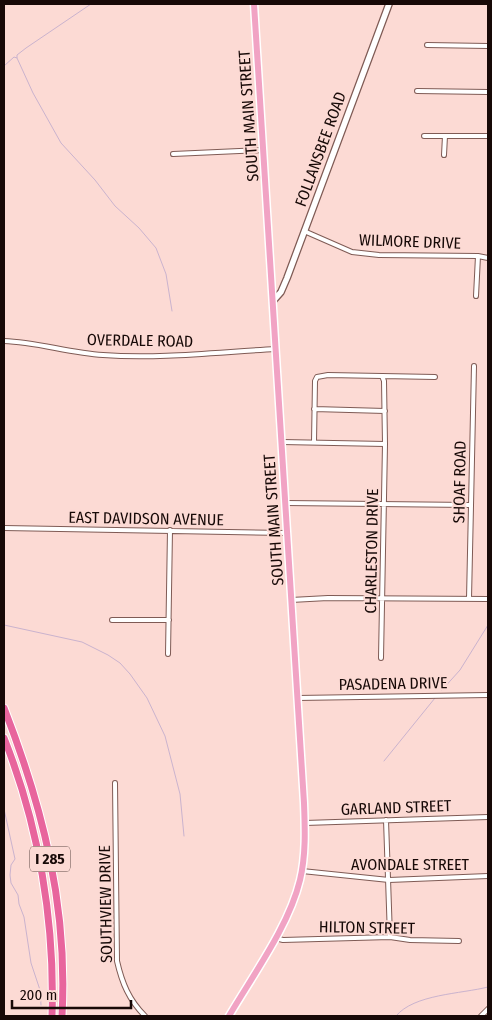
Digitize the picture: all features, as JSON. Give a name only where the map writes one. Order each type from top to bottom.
[{"type":"highway","name":"I 285","points":[[4,708],[24,759],[53,869],[62,942],[62,1016]]},
{"type":"highway","name":"I 285","points":[[4,738],[15,766],[33,829],[46,894],[52,962],[52,1016]]},
{"type":"main road","name":"SOUTH MAIN STREET","points":[[229,1016],[292,906],[302,871],[305,845],[298,698],[254,4]]},
{"type":"street","name":"FOLLANSBEE ROAD","points":[[273,301],[283,287],[390,4]]},
{"type":"street","points":[[427,45],[488,46]]},
{"type":"street","points":[[417,91],[488,92]]},
{"type":"street","points":[[424,136],[488,136]]},
{"type":"street","points":[[444,155],[445,136]]},
{"type":"street","points":[[173,154],[264,150]]},
{"type":"street","name":"WILMORE DRIVE","points":[[304,231],[352,252],[379,255],[478,256],[488,258]]},
{"type":"street","points":[[476,296],[478,256]]},
{"type":"street","name":"OVERDALE ROAD","points":[[4,341],[21,341],[102,355],[179,355],[276,348]]},
{"type":"street","name":"SHOAF ROAD","points":[[469,599],[474,366]]},
{"type":"street","points":[[314,442],[315,381],[320,375],[435,377]]},
{"type":"street","name":"CHARLESTON DRIVE","points":[[382,376],[384,381],[385,411],[382,658]]},
{"type":"street","points":[[314,409],[385,411]]},
{"type":"street","points":[[282,442],[385,444]]},
{"type":"street","points":[[286,503],[470,505]]},
{"type":"street","name":"EAST DAVIDSON AVENUE","points":[[4,528],[287,533]]},
{"type":"street","points":[[168,654],[170,530]]},
{"type":"street","points":[[292,600],[382,598],[488,599]]},
{"type":"street","points":[[112,620],[169,620]]},
{"type":"street","name":"PASADENA DRIVE","points":[[298,698],[488,694]]},
{"type":"street","name":"SOUTHVIEW DRIVE","points":[[115,783],[117,961],[124,987],[145,1016]]},
{"type":"street","name":"GARLAND STREET","points":[[305,823],[488,817]]},
{"type":"street","points":[[386,820],[390,937]]},
{"type":"street","name":"AVONDALE STREET","points":[[302,871],[388,880],[488,876]]},
{"type":"street","name":"HILTON STREET","points":[[275,938],[283,940],[390,937],[410,940],[459,941]]},
{"type":"street","points":[[481,1016],[488,1009]]},
{"type":"waterway","points":[[4,66],[14,57],[17,58],[17,55],[26,48],[91,4]]},
{"type":"waterway","points":[[17,58],[33,93],[61,143],[95,180],[115,206],[139,228],[156,248],[166,274],[172,311]]},
{"type":"waterway","points":[[4,625],[82,642],[108,655],[120,663],[130,674],[147,698],[165,736],[180,794],[184,836]]},
{"type":"waterway","points":[[442,690],[460,670],[488,625]]},
{"type":"waterway","points":[[384,761],[435,698]]},
{"type":"waterway","points":[[4,809],[15,859],[11,865],[11,883],[18,895],[24,917],[31,963],[40,990],[41,1005]]},
{"type":"waterway","points":[[396,1016],[414,1003],[426,999],[488,987]]}]
